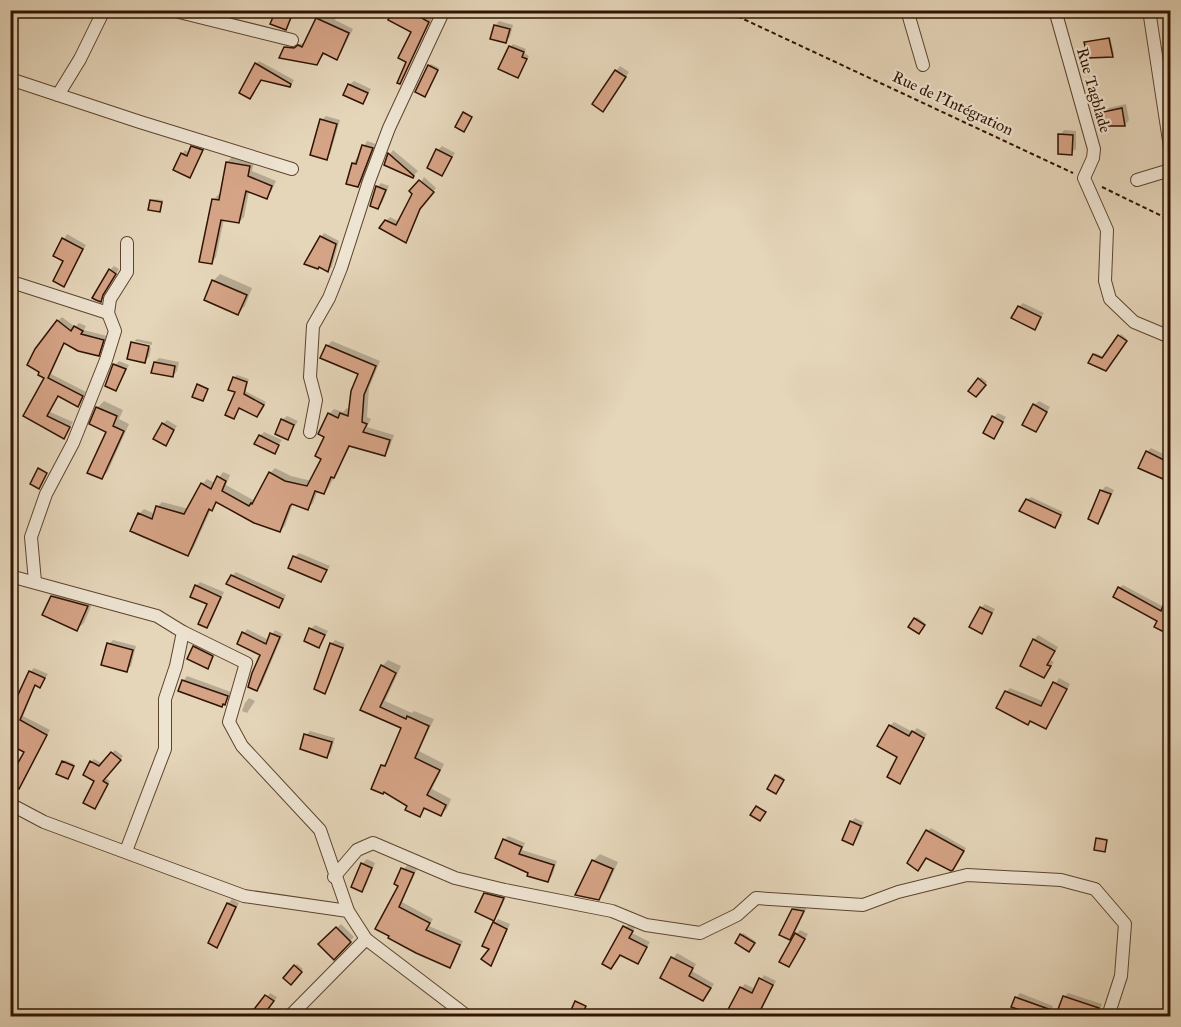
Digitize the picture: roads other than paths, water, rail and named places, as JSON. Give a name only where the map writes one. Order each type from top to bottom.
[{"type":"street","points":[[58,95],[80,59],[105,10]]},
{"type":"street","points":[[171,10],[292,40]]},
{"type":"street","points":[[310,432],[316,400],[310,377],[314,326],[329,298],[369,181],[390,128],[444,10]]},
{"type":"street","points":[[907,10],[922,65]]},
{"type":"street","name":"Rue Tagblade","points":[[1055,10],[1094,149],[1093,158],[1084,178],[1107,230],[1105,281],[1110,299],[1134,322],[1170,338]]},
{"type":"street","points":[[1149,10],[1170,147]]},
{"type":"street","points":[[10,79],[178,135],[292,169]]},
{"type":"street","points":[[1137,180],[1170,170]]},
{"type":"street","points":[[35,582],[31,537],[46,494],[73,443],[106,360],[115,331],[108,313],[110,298],[127,272],[127,243]]},
{"type":"street","points":[[10,285],[18,284],[108,313]]},
{"type":"street","points":[[10,576],[157,616],[183,632],[246,663],[229,722],[242,746],[320,831],[334,877],[348,911],[366,939],[467,1017]]},
{"type":"street","points":[[126,851],[165,749],[165,699],[176,666],[183,632]]},
{"type":"street","points":[[10,804],[44,822],[244,896],[348,911]]},
{"type":"street","points":[[334,877],[357,850],[373,843],[454,878],[612,911],[646,925],[700,933],[737,915],[756,898],[863,905],[897,892],[967,876],[1061,880],[1095,889],[1125,924],[1121,976],[1108,1017]]},
{"type":"street","points":[[290,1017],[366,939]]}]
